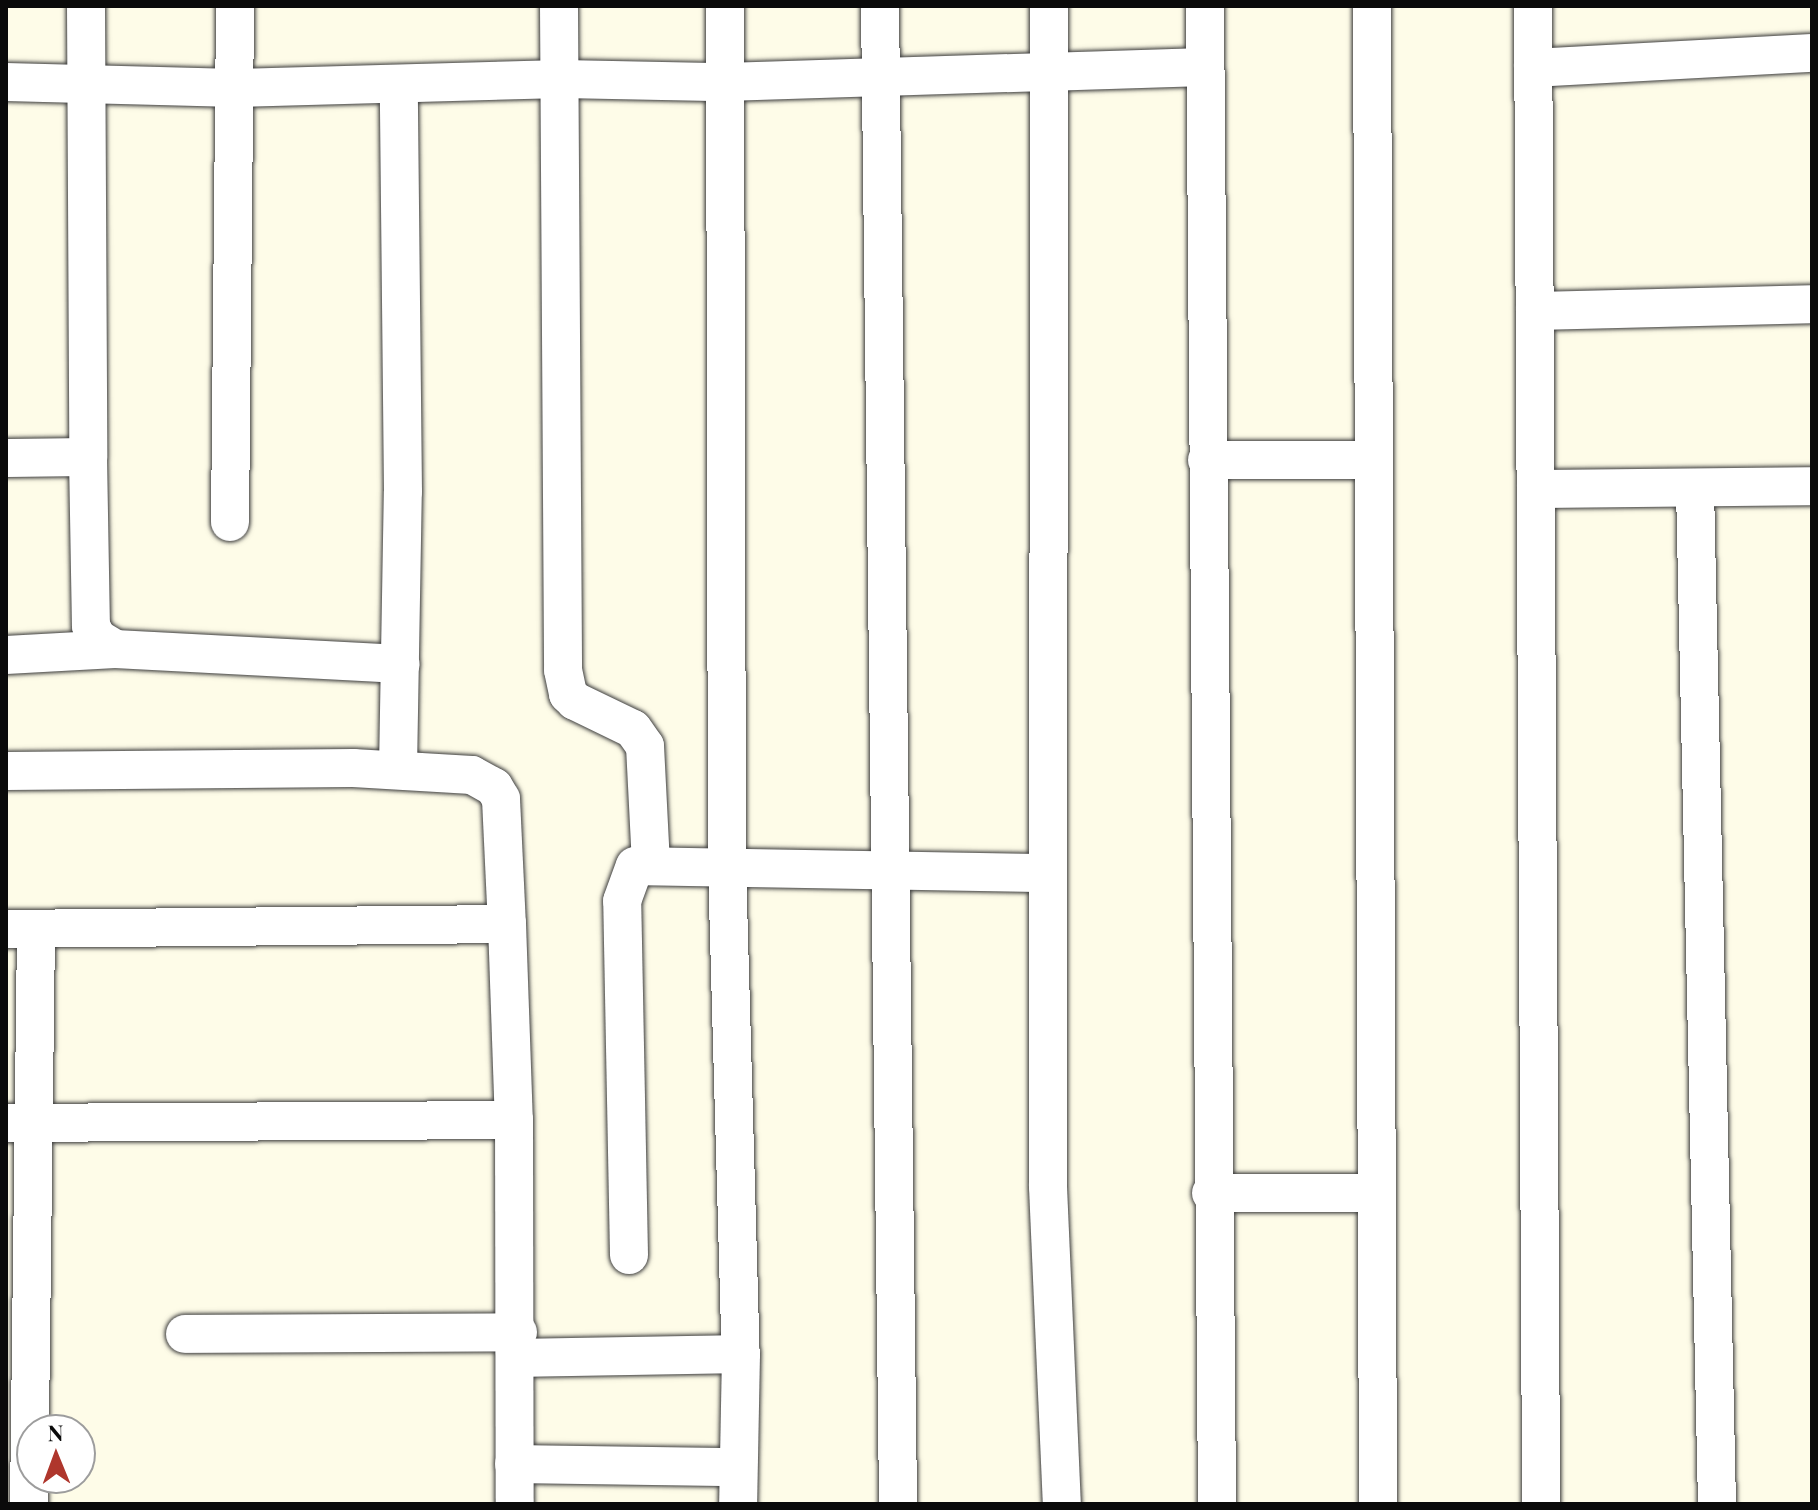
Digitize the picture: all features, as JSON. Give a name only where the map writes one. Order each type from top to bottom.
[{"type":"street","points":[[86,6],[91,626],[97,638],[115,649]]},
{"type":"street","points":[[230,522],[235,6]]},
{"type":"street","points":[[559,6],[562,79],[563,670],[568,694],[575,701],[633,729],[645,746],[651,863]]},
{"type":"street","points":[[514,1464],[738,1486],[741,1354],[727,865],[725,6]]},
{"type":"street","points":[[880,6],[898,1504]]},
{"type":"street","points":[[1049,6],[1048,1187],[1062,1504]]},
{"type":"street","points":[[1205,6],[1211,1193],[1217,1504]]},
{"type":"street","points":[[1372,6],[1371,460],[1378,1504]]},
{"type":"street","points":[[1533,6],[1541,1504]]},
{"type":"street","points":[[1533,68],[1812,53]]},
{"type":"street","points":[[6,82],[236,88],[562,79],[725,82],[879,74],[1049,73],[1205,67]]},
{"type":"street","points":[[398,769],[401,664],[399,85]]},
{"type":"street","points":[[1535,311],[1812,304]]},
{"type":"street","points":[[6,458],[88,457]]},
{"type":"street","points":[[1207,460],[1371,460]]},
{"type":"street","points":[[1536,489],[1812,486]]},
{"type":"street","points":[[1695,488],[1717,1504]]},
{"type":"street","points":[[6,655],[115,649],[401,664]]},
{"type":"street","points":[[6,771],[398,769],[458,771],[494,787],[505,816],[514,1120],[518,1345],[515,1504]]},
{"type":"street","points":[[629,1255],[622,901],[635,866],[651,863],[1048,873]]},
{"type":"street","points":[[21,1414],[18,1122],[21,929],[507,924]]},
{"type":"street","points":[[18,1122],[514,1120]]},
{"type":"street","points":[[1211,1193],[1377,1193]]},
{"type":"street","points":[[185,1334],[741,1354]]}]
